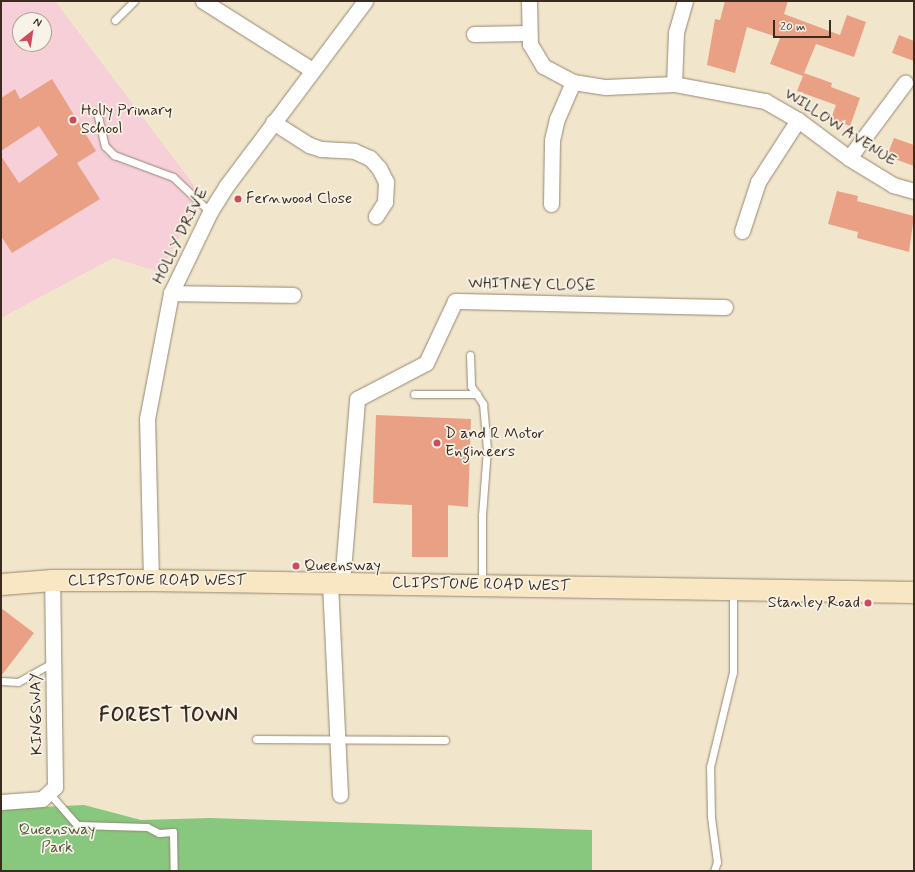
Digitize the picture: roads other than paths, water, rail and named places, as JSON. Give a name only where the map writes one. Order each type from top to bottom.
[{"type":"main road","name":"CLIPSTONE ROAD WEST","points":[[1,584],[52,580],[151,580],[914,592]]},
{"type":"street","points":[[203,1],[312,70]]},
{"type":"street","name":"HOLLY DRIVE","points":[[151,580],[147,419],[171,293],[210,212],[273,122],[364,1]]},
{"type":"street","name":"WILLOW AVENUE","points":[[529,1],[530,44],[543,66],[573,82],[606,87],[674,84],[765,101],[798,120],[849,158],[893,185],[914,191]]},
{"type":"street","points":[[674,84],[676,32],[685,1]]},
{"type":"street","points":[[474,34],[529,33]]},
{"type":"street","points":[[551,204],[552,140],[557,119],[573,82]]},
{"type":"street","points":[[849,158],[905,83]]},
{"type":"street","points":[[742,231],[758,182],[798,120]]},
{"type":"street","points":[[273,122],[309,145],[321,149],[354,151],[370,158],[380,168],[386,182],[385,202],[376,216]]},
{"type":"street","points":[[171,293],[293,295]]},
{"type":"street","name":"WHITNEY CLOSE","points":[[336,583],[357,399],[426,363],[455,301],[725,307]]},
{"type":"street","name":"KINGSWAY","points":[[50,794],[57,778],[52,580]]},
{"type":"street","points":[[336,583],[336,741],[340,795]]},
{"type":"street","points":[[1,802],[30,801],[42,799],[50,794]]},
{"type":"lane","points":[[115,20],[134,1]]},
{"type":"lane","points":[[97,112],[105,146],[114,155],[174,177],[210,212]]},
{"type":"lane","points":[[470,355],[471,386],[483,404],[486,449],[482,515],[482,586]]},
{"type":"lane","points":[[414,394],[477,394]]},
{"type":"lane","points":[[714,871],[717,862],[711,817],[710,767],[734,672],[733,590]]},
{"type":"lane","points":[[1,681],[18,682],[54,662]]},
{"type":"lane","points":[[256,739],[336,741],[445,740]]},
{"type":"lane","points":[[50,794],[77,825],[147,827],[159,833],[173,832],[174,871]]},
{"type":"place","name":"Holly Primary School","points":[[73,120]]},
{"type":"place","name":"Fernwood Close","points":[[238,199]]},
{"type":"place","name":"D and R Motor Engineers","points":[[437,443]]},
{"type":"place","name":"Queensway","points":[[296,566]]},
{"type":"place","name":"Stanley Road","points":[[868,603]]},
{"type":"district","name":"FOREST TOWN","points":[[169,715]]},
{"type":"park label","name":"Queensway Park","points":[[57,839]]}]
